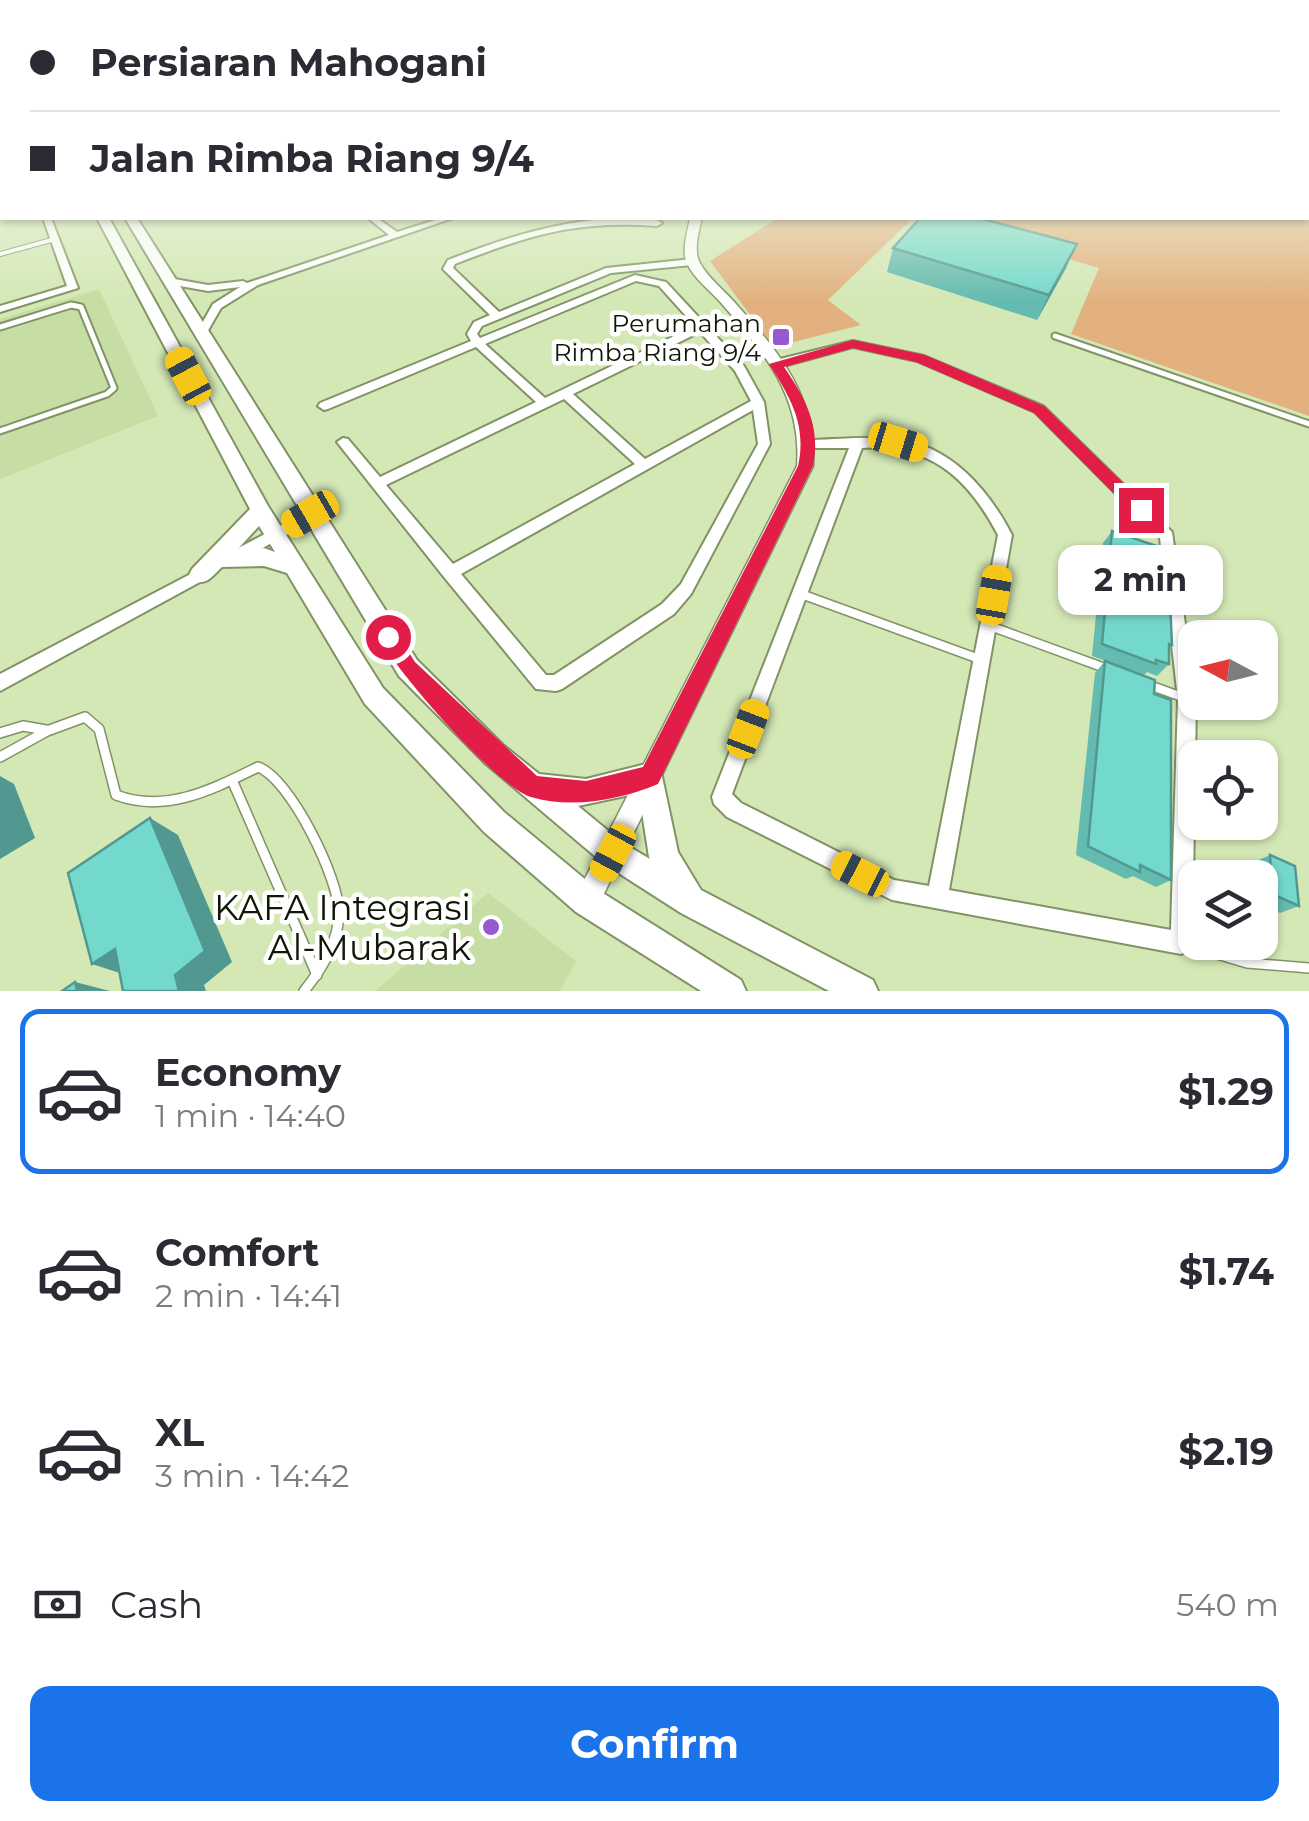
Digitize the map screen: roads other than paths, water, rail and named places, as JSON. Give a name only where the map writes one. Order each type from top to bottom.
[{"type":"main road","points":[[104,220],[261,511],[374,696],[494,822],[588,901],[730,991]]},
{"type":"main road","points":[[132,220],[408,668],[494,754],[613,853],[692,902],[862,991]]},
{"type":"main road","points":[[200,575],[261,511]]},
{"type":"main road","points":[[228,560],[264,557],[296,567]]},
{"type":"main road","points":[[532,786],[586,792],[650,776],[664,858],[692,902]]},
{"type":"street","points":[[0,309],[73,288],[49,220]]},
{"type":"street","points":[[375,220],[394,234]]},
{"type":"street","points":[[201,334],[217,306],[254,283],[442,220]]},
{"type":"street","points":[[497,316],[448,268],[452,262],[550,226],[594,220]]},
{"type":"street","points":[[628,220],[657,223]]},
{"type":"street","points":[[588,901],[806,466],[810,444],[801,402],[776,364],[692,262],[690,244],[696,220]]},
{"type":"street","points":[[544,403],[478,342],[472,334],[478,324],[609,270],[692,262]]},
{"type":"street","points":[[324,406],[635,278],[662,284],[740,369],[758,402],[764,444],[686,589],[668,609],[556,683],[542,682],[343,442]]},
{"type":"street","points":[[169,282],[208,288],[254,283]]},
{"type":"street","points":[[377,484],[702,327]]},
{"type":"street","points":[[776,364],[853,344],[920,358],[1039,409],[1167,536],[1178,626]]},
{"type":"street","points":[[565,393],[644,465]]},
{"type":"street","points":[[449,573],[758,402]]},
{"type":"street","points":[[810,444],[898,442],[954,464],[1005,535],[937,899]]},
{"type":"street","points":[[857,445],[721,797],[734,810],[892,890],[1178,942]]},
{"type":"street","points":[[0,683],[310,514]]},
{"type":"street","points":[[1183,860],[1186,720]]},
{"type":"lane","points":[[0,254],[55,239]]},
{"type":"lane","points":[[0,326],[80,306],[114,388],[107,394],[0,432]]},
{"type":"lane","points":[[1055,336],[1309,424]]},
{"type":"lane","points":[[800,594],[982,660]]},
{"type":"lane","points":[[989,625],[1115,672]]},
{"type":"lane","points":[[1133,679],[1178,696]]},
{"type":"lane","points":[[0,757],[76,718],[94,721],[100,729],[116,795],[132,804],[170,801],[258,768],[276,777],[334,883],[340,908],[317,976],[304,991]]},
{"type":"lane","points":[[0,733],[13,726],[36,726],[47,731]]},
{"type":"lane","points":[[232,780],[317,976]]},
{"type":"lane","points":[[1236,960],[1309,968]]},
{"type":"place","name":"Perumahan Rimba Riang 9/4","points":[[781,337]]},
{"type":"place","name":"KAFA Integrasi Al-Mubarak","points":[[491,927]]}]
